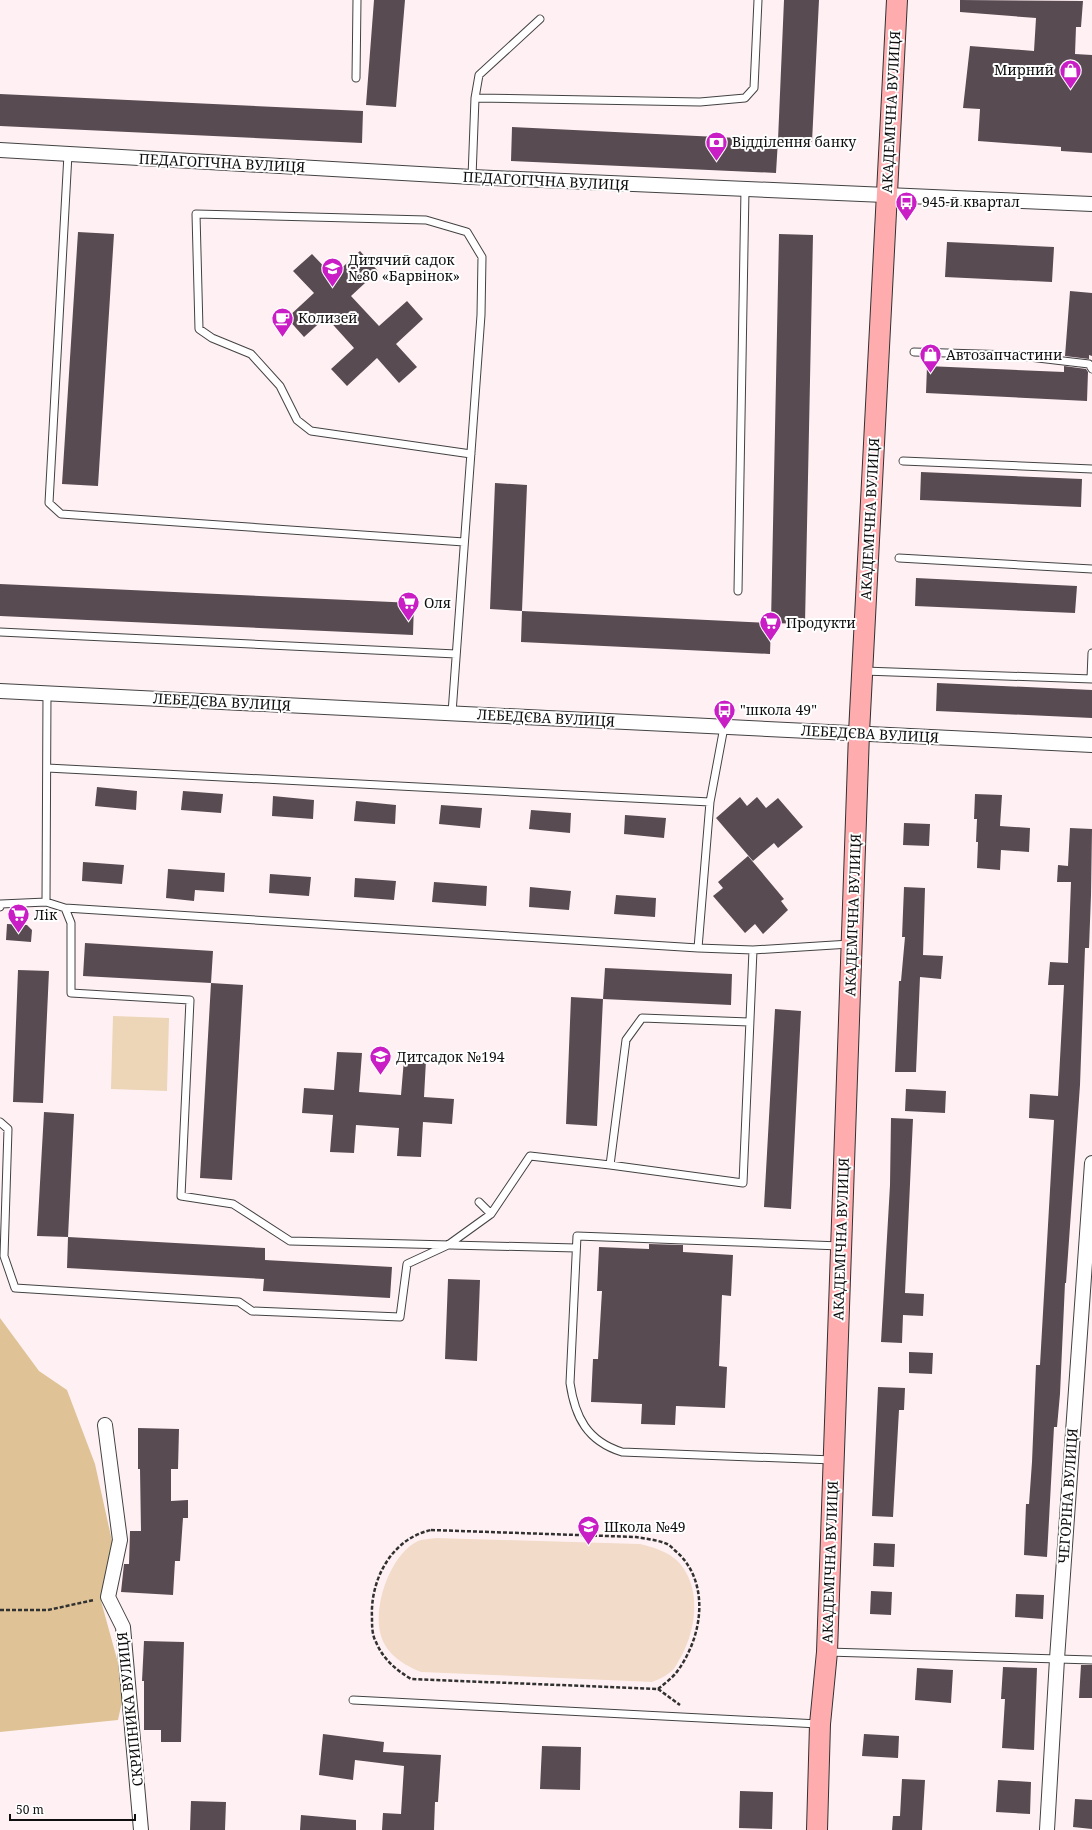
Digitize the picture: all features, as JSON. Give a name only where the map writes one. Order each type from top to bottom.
[{"type":"main road","name":"АКАДЕМІЧНА ВУЛИЦЯ","points":[[817,1830],[820,1724],[826,1652],[859,733],[897,0]]},
{"type":"street","name":"ПЕДАГОГІЧНА ВУЛИЦЯ","points":[[0,150],[472,177],[1092,204]]},
{"type":"street","name":"ЛЕБЕДЄВА ВУЛИЦЯ","points":[[0,691],[1092,745]]},
{"type":"street","name":"ЧЕГОРІНА ВУЛИЦЯ","points":[[1047,1830],[1057,1659],[1092,1163]]},
{"type":"street","points":[[105,1425],[120,1540],[108,1597]]},
{"type":"street","name":"СКРИПНИКА ВУЛИЦЯ","points":[[108,1597],[123,1627],[142,1830]]},
{"type":"lane","points":[[356,78],[357,0]]},
{"type":"lane","points":[[475,98],[700,102],[745,98],[754,88],[758,0]]},
{"type":"lane","points":[[472,177],[475,98],[479,74],[540,19]]},
{"type":"lane","points":[[68,154],[48,503],[60,514],[464,542]]},
{"type":"lane","points":[[738,591],[745,189]]},
{"type":"lane","points":[[452,713],[464,542],[471,454],[481,315],[482,257],[467,232],[426,220],[196,214],[199,329],[212,338],[251,354],[280,386],[297,420],[311,431],[471,454]]},
{"type":"lane","points":[[914,352],[1012,355],[1088,364],[1092,369]]},
{"type":"lane","points":[[903,461],[1092,469]]},
{"type":"lane","points":[[899,558],[1092,569]]},
{"type":"lane","points":[[0,632],[456,654]]},
{"type":"lane","points":[[862,671],[1091,679],[1092,653]]},
{"type":"lane","points":[[46,902],[47,693]]},
{"type":"lane","points":[[698,948],[710,802],[724,727]]},
{"type":"lane","points":[[47,768],[710,802]]},
{"type":"lane","points":[[0,908],[1,904],[46,902],[65,908],[698,948],[752,950],[852,944]]},
{"type":"lane","points":[[65,908],[70,923],[71,993],[190,1000],[181,1196],[233,1204],[290,1241],[576,1248]]},
{"type":"lane","points":[[0,1122],[8,1129],[4,1256],[15,1288],[239,1302],[252,1311],[400,1318],[406,1264],[448,1245],[491,1214],[530,1156],[743,1183],[752,950]]},
{"type":"lane","points":[[610,1165],[626,1040],[642,1018],[749,1022]]},
{"type":"lane","points":[[479,1202],[491,1214]]},
{"type":"lane","points":[[833,1460],[622,1452],[609,1448],[597,1439],[578,1416],[573,1404],[570,1383],[577,1236],[841,1246]]},
{"type":"lane","points":[[826,1652],[1092,1660]]},
{"type":"lane","points":[[353,1700],[820,1724]]},
{"type":"path","points":[[431,1530],[636,1537],[669,1545],[687,1562],[697,1585],[700,1604],[697,1630],[691,1647],[675,1674],[658,1689],[411,1679],[396,1670],[385,1658],[375,1641],[372,1626],[371,1602],[375,1585],[390,1556],[406,1540],[419,1532],[431,1530]]},
{"type":"path","points":[[0,1610],[48,1610],[108,1597]]},
{"type":"shaded area","points":[[113,1016],[169,1018],[167,1091],[111,1089]]},
{"type":"shaded area","points":[[0,1318],[39,1371],[67,1390],[95,1464],[112,1541],[101,1601],[125,1688],[118,1720],[0,1732]]},
{"type":"shaded area","points":[[436,1538],[640,1544],[664,1552],[680,1563],[693,1590],[693,1625],[686,1647],[673,1670],[652,1682],[421,1672],[402,1663],[387,1649],[381,1636],[379,1611],[381,1597],[386,1583],[399,1557],[418,1541]]},
{"type":"building","points":[[374,0],[405,0],[396,107],[366,105]]},
{"type":"building","points":[[784,0],[819,0],[812,142],[778,140]]},
{"type":"building","points":[[960,0],[1083,1],[1081,27],[1076,27],[1075,54],[1092,55],[1092,153],[1061,151],[1061,147],[978,141],[980,109],[963,108],[970,46],[1034,51],[1036,18],[960,12]]},
{"type":"building","points":[[0,94],[363,111],[362,143],[0,126]]},
{"type":"building","points":[[512,127],[778,140],[776,173],[511,161]]},
{"type":"building","points":[[78,232],[114,234],[98,486],[62,484]]},
{"type":"building","points":[[779,234],[813,235],[805,624],[771,623]]},
{"type":"building","points":[[947,242],[1054,247],[1052,282],[945,277]]},
{"type":"building","points":[[360,251],[378,271],[351,296],[379,326],[407,301],[423,319],[396,344],[417,367],[399,383],[377,358],[347,386],[331,369],[354,348],[326,317],[304,337],[287,318],[314,293],[293,271],[312,254],[333,276]]},
{"type":"building","points":[[1070,291],[1092,293],[1092,356],[1089,355],[1089,359],[1065,356]]},
{"type":"building","points":[[927,366],[1064,372],[1064,366],[1086,369],[1088,372],[1087,401],[926,393]]},
{"type":"building","points":[[921,472],[1082,479],[1081,507],[920,500]]},
{"type":"building","points":[[495,483],[527,485],[522,611],[490,609]]},
{"type":"building","points":[[916,578],[1077,586],[1075,613],[915,606]]},
{"type":"building","points":[[0,584],[414,603],[413,635],[0,616]]},
{"type":"building","points":[[522,611],[771,623],[770,654],[521,642]]},
{"type":"building","points":[[937,683],[1092,690],[1092,718],[936,711]]},
{"type":"building","points":[[97,787],[137,791],[136,810],[95,806]]},
{"type":"building","points":[[183,791],[223,794],[221,813],[181,810]]},
{"type":"building","points":[[975,794],[1002,795],[1000,826],[1030,828],[1029,852],[1001,850],[1000,870],[977,868],[978,842],[976,842],[977,819],[974,819]]},
{"type":"building","points":[[273,796],[314,800],[313,819],[272,816]]},
{"type":"building","points":[[740,797],[747,806],[757,797],[766,808],[778,798],[803,827],[778,848],[774,843],[753,861],[716,818]]},
{"type":"building","points":[[356,801],[396,805],[395,824],[354,821]]},
{"type":"building","points":[[441,805],[482,808],[480,828],[439,824]]},
{"type":"building","points":[[531,810],[571,813],[570,833],[529,829]]},
{"type":"building","points":[[625,815],[666,818],[664,838],[624,834]]},
{"type":"building","points":[[904,823],[930,824],[929,846],[903,845]]},
{"type":"building","points":[[1070,828],[1092,829],[1091,895],[1089,948],[1085,948],[1080,1085],[1065,1283],[1060,1394],[1057,1427],[1054,1427],[1047,1557],[1024,1555],[1026,1504],[1029,1504],[1032,1462],[1036,1365],[1040,1365],[1054,1120],[1029,1118],[1030,1094],[1058,1096],[1064,985],[1048,985],[1050,962],[1068,963],[1071,882],[1057,882],[1058,865],[1068,866]]},
{"type":"building","points":[[748,856],[784,899],[781,901],[788,910],[763,934],[755,924],[745,933],[713,896],[723,888],[718,882]]},
{"type":"building","points":[[83,862],[124,865],[122,884],[82,881]]},
{"type":"building","points":[[168,869],[225,873],[224,892],[195,890],[194,901],[166,898]]},
{"type":"building","points":[[270,874],[311,877],[309,896],[269,893]]},
{"type":"building","points":[[355,878],[396,881],[394,900],[354,897]]},
{"type":"building","points":[[434,882],[487,886],[486,906],[432,902]]},
{"type":"building","points":[[530,887],[571,891],[569,910],[529,907]]},
{"type":"building","points":[[904,887],[925,888],[923,955],[943,956],[941,979],[920,977],[916,1072],[895,1072],[899,981],[901,981],[905,937],[902,937]]},
{"type":"building","points":[[616,895],[656,898],[655,917],[614,914]]},
{"type":"building","name":"Лік","points":[[7,924],[27,925],[32,930],[31,942],[6,940]]},
{"type":"building","points":[[85,943],[213,951],[211,983],[83,976]]},
{"type":"building","points":[[605,968],[732,974],[731,1005],[603,999]]},
{"type":"building","points":[[18,970],[49,971],[43,1103],[13,1102]]},
{"type":"building","points":[[211,983],[243,985],[232,1180],[200,1178]]},
{"type":"building","points":[[571,997],[603,999],[597,1126],[566,1124]]},
{"type":"building","points":[[775,1009],[801,1011],[791,1209],[764,1207]]},
{"type":"building","points":[[337,1052],[362,1053],[359,1092],[401,1095],[404,1059],[426,1060],[424,1097],[454,1099],[452,1124],[423,1122],[421,1157],[397,1156],[399,1128],[356,1125],[354,1153],[330,1152],[333,1115],[302,1113],[304,1088],[334,1090]]},
{"type":"building","points":[[906,1089],[946,1091],[945,1113],[905,1111]]},
{"type":"building","points":[[44,1112],[74,1114],[68,1237],[37,1236]]},
{"type":"building","points":[[891,1118],[913,1119],[905,1293],[924,1294],[923,1316],[903,1315],[902,1343],[881,1342],[890,1185]]},
{"type":"building","points":[[68,1237],[265,1248],[265,1260],[392,1267],[390,1298],[263,1291],[264,1279],[67,1268]]},
{"type":"building","points":[[649,1244],[683,1245],[683,1252],[733,1255],[731,1296],[722,1295],[719,1366],[727,1367],[725,1408],[676,1406],[675,1425],[641,1424],[642,1404],[591,1402],[593,1359],[598,1359],[602,1291],[597,1291],[599,1247],[649,1249]]},
{"type":"building","points":[[448,1279],[480,1280],[477,1361],[445,1359]]},
{"type":"building","points":[[909,1352],[933,1353],[932,1374],[909,1373]]},
{"type":"building","points":[[878,1387],[905,1388],[904,1410],[899,1410],[893,1517],[872,1516]]},
{"type":"building","points":[[138,1428],[179,1429],[178,1469],[171,1469],[171,1501],[188,1500],[188,1518],[183,1518],[180,1561],[175,1561],[173,1595],[121,1592],[124,1564],[129,1564],[130,1531],[141,1531]]},
{"type":"building","points":[[874,1543],[895,1544],[894,1567],[873,1566]]},
{"type":"building","points":[[871,1591],[892,1592],[891,1615],[870,1614]]},
{"type":"building","points":[[1016,1594],[1044,1595],[1043,1619],[1015,1617]]},
{"type":"building","points":[[144,1641],[184,1642],[181,1742],[161,1742],[161,1730],[144,1730],[144,1681],[142,1681]]},
{"type":"building","points":[[1081,1665],[1092,1665],[1092,1698],[1079,1698]]},
{"type":"building","points":[[1003,1667],[1037,1668],[1034,1750],[1002,1748],[1005,1699],[1001,1699]]},
{"type":"building","points":[[917,1668],[953,1670],[951,1703],[915,1700]]},
{"type":"building","points":[[323,1734],[384,1742],[383,1752],[441,1755],[438,1802],[435,1802],[434,1830],[382,1830],[383,1813],[401,1814],[404,1766],[355,1760],[353,1780],[319,1775]]},
{"type":"building","points":[[864,1734],[899,1736],[898,1758],[862,1756]]},
{"type":"building","points":[[542,1746],[581,1747],[580,1790],[540,1789]]},
{"type":"building","points":[[902,1779],[925,1780],[922,1830],[892,1830],[893,1816],[900,1816]]},
{"type":"building","points":[[998,1780],[1031,1782],[1030,1814],[996,1812]]},
{"type":"building","points":[[740,1791],[773,1792],[772,1829],[739,1828]]},
{"type":"building","points":[[1075,1799],[1092,1800],[1092,1829],[1073,1827]]},
{"type":"building","points":[[191,1801],[226,1802],[225,1830],[190,1830]]},
{"type":"building","points":[[301,1815],[356,1820],[356,1830],[300,1830]]},
{"type":"place","name":"Мирний","points":[[1070,90]]},
{"type":"place","name":"Відділення банку","points":[[717,162]]},
{"type":"place","name":"945-й квартал","points":[[907,222]]},
{"type":"place","name":"Дитячий садок №80 «Барвінок»","points":[[333,288]]},
{"type":"place","name":"Колизей","points":[[282,338]]},
{"type":"place","name":"Автозапчастини","points":[[930,374]]},
{"type":"place","name":"Оля","points":[[409,622]]},
{"type":"place","name":"Продукти","points":[[770,642]]},
{"type":"place","name":"\"школа 49\"","points":[[724,730]]},
{"type":"place","name":"Лік","points":[[19,934]]},
{"type":"place","name":"Дитсадок №194","points":[[380,1076]]},
{"type":"place","name":"Школа №49","points":[[589,1546]]}]
